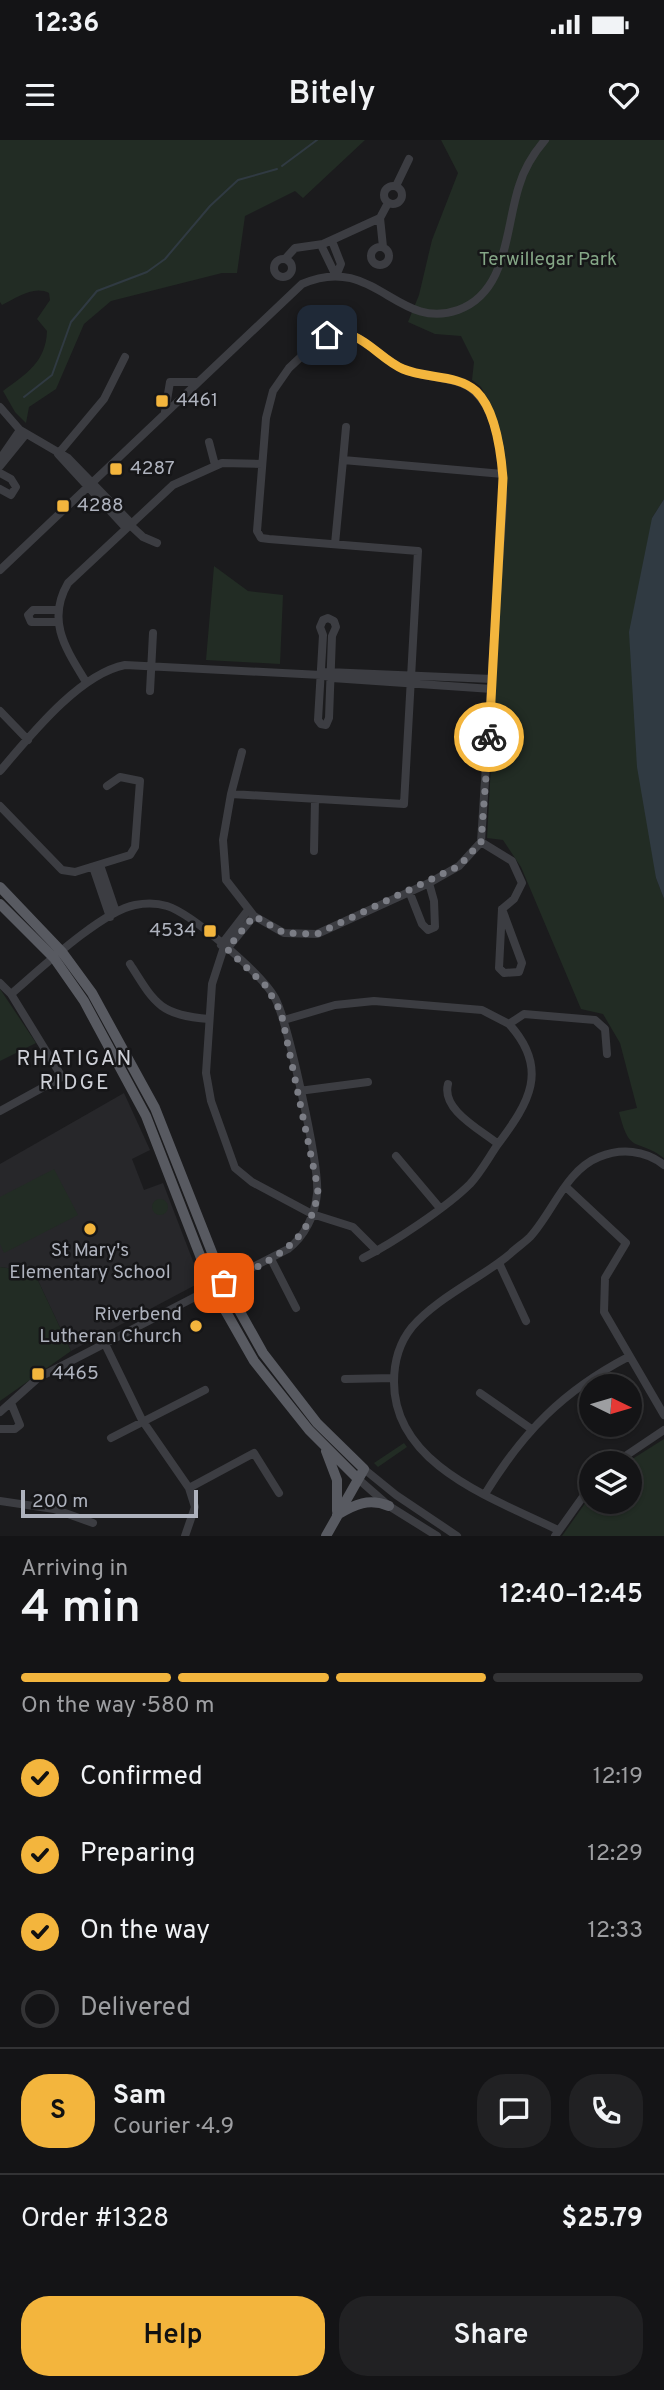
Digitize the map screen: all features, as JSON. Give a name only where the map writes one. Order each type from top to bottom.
[{"type":"main road","points":[[0,887],[92,993],[156,1108],[224,1283],[263,1353],[317,1423],[364,1469],[326,1536]]},
{"type":"main road","points":[[0,904],[58,955],[84,1001],[146,1116],[212,1289],[254,1362],[323,1445],[357,1478]]},
{"type":"main road","points":[[323,1445],[337,1480],[337,1515]]},
{"type":"main road","points":[[337,1515],[362,1503],[378,1502],[389,1506]]},
{"type":"street","points":[[0,570],[295,289],[317,278],[336,276],[363,280],[407,306],[424,312],[447,313],[472,303],[484,293],[497,273],[519,186],[527,165],[545,140]]},
{"type":"street","points":[[396,186],[409,159]]},
{"type":"street","points":[[390,186],[396,186],[402,193],[401,199],[394,204],[388,203],[383,192],[390,186]]},
{"type":"street","points":[[383,247],[380,218],[388,203]]},
{"type":"street","points":[[285,259],[295,248],[321,245],[380,218]]},
{"type":"street","points":[[332,241],[341,264],[336,276]]},
{"type":"street","points":[[321,245],[336,276]]},
{"type":"street","points":[[231,794],[404,804],[418,551],[269,540],[259,536],[266,418],[277,384],[320,339],[339,333],[358,337],[403,369],[454,381],[475,391],[488,411],[503,474],[481,842],[459,866],[429,883],[317,934],[284,933],[251,913],[226,880],[223,840],[231,794],[242,752]]},
{"type":"street","points":[[58,454],[104,399],[125,357]]},
{"type":"street","points":[[166,412],[170,382],[197,382]]},
{"type":"street","points":[[0,407],[23,432],[68,458],[90,486],[128,524],[143,537],[157,543]]},
{"type":"street","points":[[335,544],[346,427]]},
{"type":"street","points":[[0,459],[23,432]]},
{"type":"street","points":[[0,466],[23,432]]},
{"type":"street","points":[[209,442],[215,465]]},
{"type":"street","points":[[343,460],[503,474]]},
{"type":"street","points":[[86,682],[63,643],[57,622],[57,610],[68,583],[166,489],[215,465],[262,464]]},
{"type":"street","points":[[0,473],[11,479],[16,487],[11,495],[0,489]]},
{"type":"street","points":[[57,610],[33,610],[28,615],[31,622],[57,622]]},
{"type":"street","points":[[328,618],[334,621],[336,627],[332,636],[332,674],[329,718],[326,725],[318,720],[323,635],[320,626],[323,620],[328,618]]},
{"type":"street","points":[[150,691],[153,633]]},
{"type":"street","points":[[0,771],[86,682],[118,666],[152,664],[492,684]]},
{"type":"street","points":[[0,711],[28,740]]},
{"type":"street","points":[[0,806],[62,870],[71,873],[97,866],[134,850],[142,787],[138,779],[123,777],[107,786]]},
{"type":"street","points":[[314,851],[315,799]]},
{"type":"street","points":[[481,842],[512,861],[522,883],[514,900],[502,909]]},
{"type":"street","points":[[97,866],[113,915]]},
{"type":"street","points":[[409,891],[422,924],[428,930],[435,926],[435,901],[429,883]]},
{"type":"street","points":[[0,1412],[38,1378],[106,1346],[271,1259],[300,1237],[313,1214],[317,1180],[284,1020],[266,986],[224,947],[166,906],[136,904],[113,915],[11,994]]},
{"type":"street","points":[[502,909],[522,963],[519,972],[504,973],[499,968],[502,909]]},
{"type":"street","points":[[251,913],[224,947],[213,976],[209,1019],[207,1082],[235,1168],[246,1179],[313,1214],[353,1227],[377,1251]]},
{"type":"street","points":[[130,964],[150,996],[162,1008],[176,1016],[209,1019]]},
{"type":"street","points":[[0,983],[11,994],[62,1077],[0,1111]]},
{"type":"street","points":[[284,1020],[335,1005],[374,1001],[482,1010],[509,1024],[525,1046],[532,1078],[525,1107],[470,1183],[439,1208],[363,1258]]},
{"type":"street","points":[[509,1024],[524,1013],[595,1020],[605,1029],[607,1055]]},
{"type":"street","points":[[299,1091],[368,1082]]},
{"type":"street","points":[[448,1084],[446,1096],[452,1106],[498,1144]]},
{"type":"street","points":[[579,1502],[556,1533],[436,1463],[418,1447],[401,1418],[394,1378],[400,1349],[415,1324],[530,1237],[566,1187],[591,1161],[613,1153],[629,1152],[646,1155],[664,1165]]},
{"type":"street","points":[[396,1156],[439,1208]]},
{"type":"street","points":[[566,1187],[626,1243],[605,1278],[603,1298],[609,1326],[664,1415]]},
{"type":"street","points":[[271,1259],[296,1308]]},
{"type":"street","points":[[499,1263],[526,1321]]},
{"type":"street","points":[[106,1346],[142,1420],[189,1488],[195,1507],[188,1535]]},
{"type":"street","points":[[485,1494],[530,1428],[567,1395],[628,1357]]},
{"type":"street","points":[[345,1379],[394,1378]]},
{"type":"street","points":[[111,1438],[205,1390]]},
{"type":"street","points":[[480,1393],[530,1428]]},
{"type":"street","points":[[0,1429],[15,1429],[20,1425],[11,1403]]},
{"type":"street","points":[[633,1451],[664,1430]]},
{"type":"street","points":[[189,1488],[254,1453],[279,1493]]},
{"type":"street","points":[[364,1469],[405,1502],[457,1536]]},
{"type":"street","points":[[357,1478],[389,1506],[437,1536]]},
{"type":"street","points":[[0,1501],[54,1509],[93,1523]]},
{"type":"shaded area","points":[[664,499],[664,899],[656,878],[637,767],[629,632],[652,518]]},
{"type":"shaded area","name":"St Mary's Elementary School","points":[[124,1093],[150,1150],[132,1159],[144,1190],[163,1183],[201,1282],[71,1351],[34,1272],[0,1267],[0,1164]]},
{"type":"green space","points":[[0,140],[365,140],[303,198],[295,191],[245,216],[237,273],[222,273],[111,301],[84,324],[56,389],[29,407],[26,423],[15,412],[3,391],[39,359],[47,331],[37,319],[50,300],[49,293],[37,291],[25,293],[2,305],[0,302]]},
{"type":"green space","name":"Terwillegar Park","points":[[441,140],[664,140],[664,499],[652,518],[656,878],[664,899],[664,1158],[635,1144],[627,1135],[619,1112],[637,1108],[620,1043],[603,1014],[581,1009],[521,867],[503,840],[487,838],[507,474],[491,405],[481,387],[472,380],[474,362],[461,336],[435,334],[408,322],[419,295],[432,240],[458,173]]},
{"type":"green space","points":[[214,566],[248,591],[283,595],[280,664],[206,660]]},
{"type":"green space","points":[[0,989],[36,1043],[0,1061]]},
{"type":"green space","points":[[54,1169],[78,1215],[4,1253],[0,1244],[0,1197]]},
{"type":"green space","points":[[160,1199],[168,1207],[160,1215],[152,1207]]},
{"type":"green space","points":[[0,1267],[34,1272],[71,1351],[0,1401]]},
{"type":"green space","points":[[664,1439],[664,1536],[562,1536],[579,1512],[642,1514],[642,1453]]},
{"type":"green space","points":[[404,1443],[407,1447],[378,1467],[374,1463]]},
{"type":"waterway","points":[[282,166],[317,140]]},
{"type":"waterway","points":[[24,397],[52,375],[71,322],[97,291],[147,272],[165,259],[210,206],[238,180],[277,169]]},
{"type":"way so far","points":[[224,1283],[293,1245],[305,1231],[313,1214],[318,1189],[281,1012],[266,986],[227,949],[254,916],[284,933],[317,934],[429,883],[459,866],[481,842],[489,737]]},
{"type":"place","name":"4461","points":[[162,401]]},
{"type":"place","name":"4287","points":[[116,469]]},
{"type":"place","name":"4288","points":[[63,506]]},
{"type":"place","name":"4534","points":[[210,931]]},
{"type":"place","name":"St Mary's Elementary School","points":[[90,1229]]},
{"type":"place","name":"Riverbend Lutheran Church","points":[[196,1326]]},
{"type":"place","name":"4465","points":[[38,1374]]},
{"type":"district","name":"RHATIGAN RIDGE","points":[[75,1071]]},
{"type":"route","points":[[327,335],[351,334],[403,369],[469,387],[481,397],[488,411],[498,441],[503,478],[489,737]]}]
